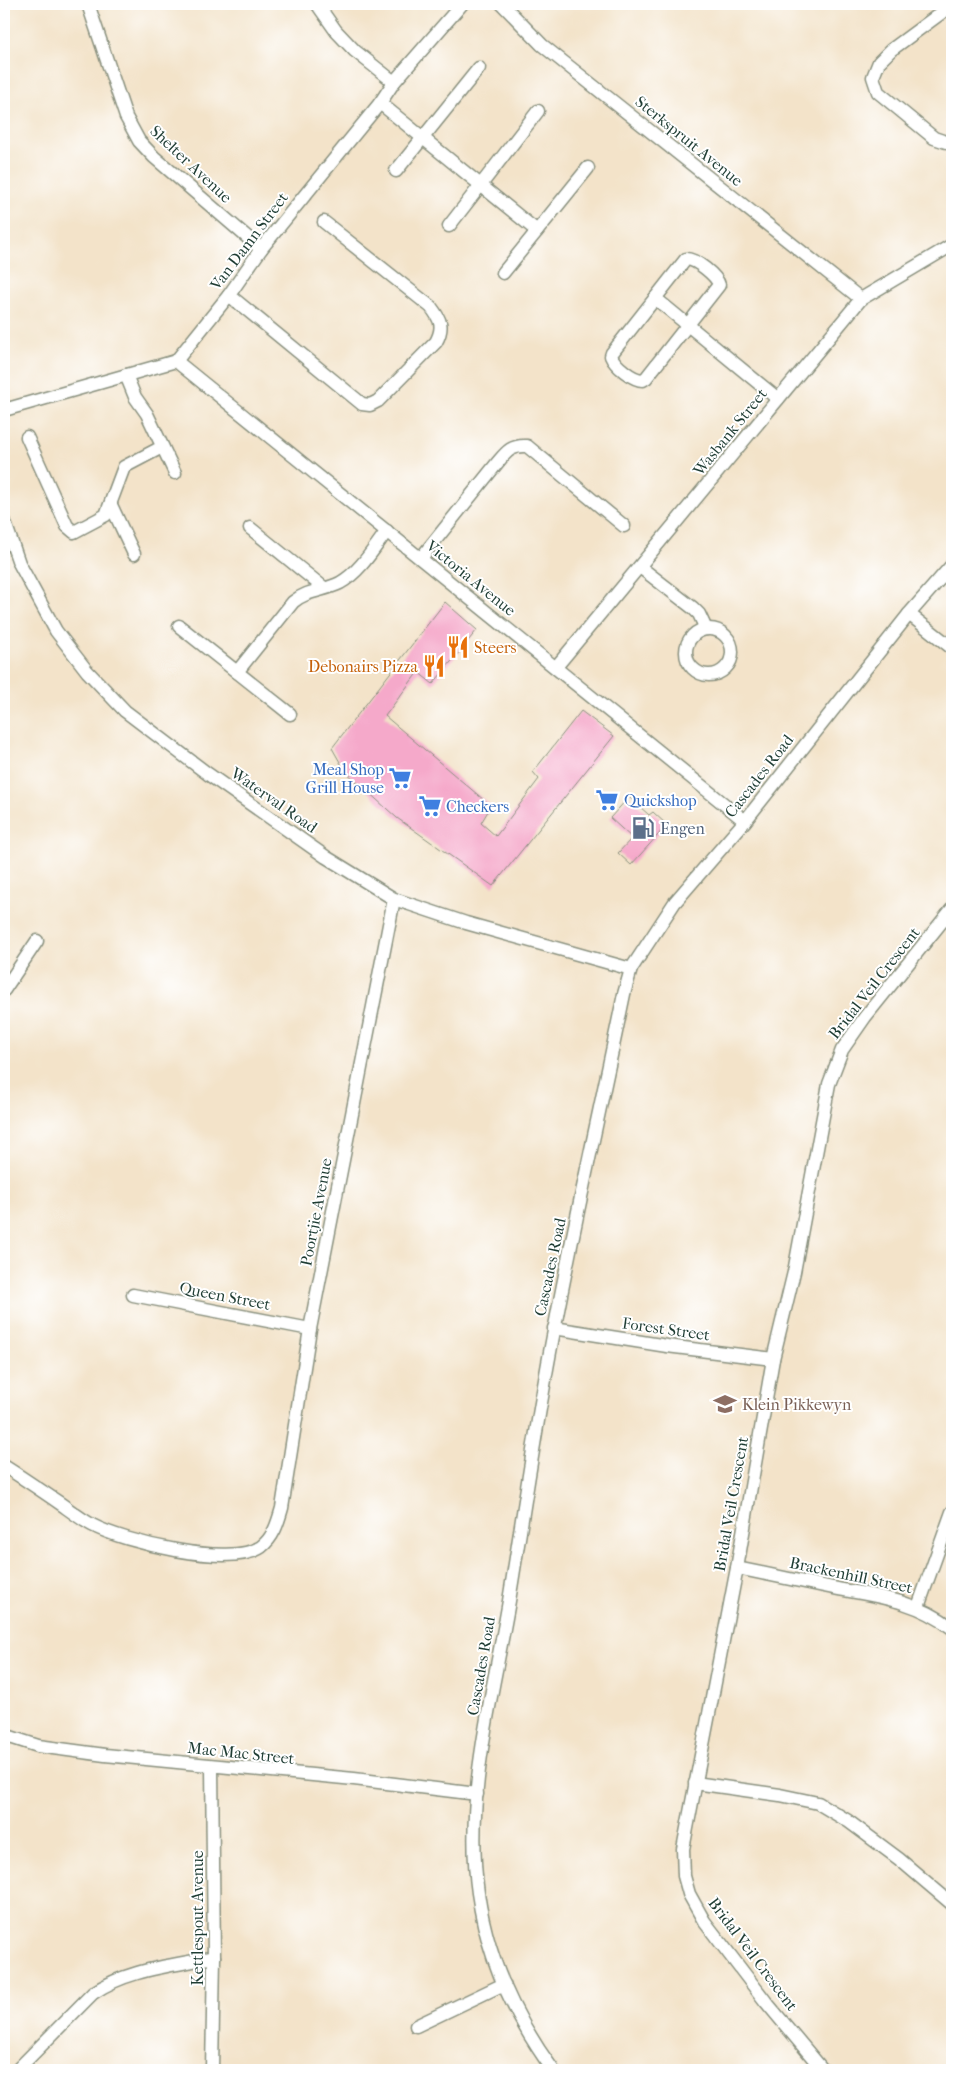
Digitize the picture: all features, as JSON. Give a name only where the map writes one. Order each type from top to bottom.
[{"type":"street","name":"Shelter Avenue","points":[[88,4],[126,118],[139,141],[154,157],[261,249]]},
{"type":"street","points":[[317,4],[336,31],[355,51],[394,82]]},
{"type":"street","name":"Van Damn Street","points":[[176,361],[229,295],[261,249],[380,103],[394,82],[462,4]]},
{"type":"street","name":"Sterkspruit Avenue","points":[[502,4],[542,45],[861,299]]},
{"type":"street","points":[[952,5],[878,62],[874,77],[878,92],[934,138],[946,142],[952,140]]},
{"type":"street","points":[[396,171],[479,68]]},
{"type":"street","points":[[380,103],[537,231]]},
{"type":"street","points":[[449,226],[538,111]]},
{"type":"street","points":[[503,274],[588,168]]},
{"type":"street","points":[[229,295],[362,404],[370,406],[378,401],[436,342],[442,325],[431,307],[324,222]]},
{"type":"street","name":"Wasbank Street","points":[[556,667],[861,299],[952,245]]},
{"type":"street","points":[[686,259],[693,260],[720,282],[718,288],[643,380],[636,379],[614,362],[611,356],[654,298],[686,259]]},
{"type":"street","points":[[654,298],[778,399]]},
{"type":"street","points":[[4,410],[176,361]]},
{"type":"street","name":"Victoria Avenue","points":[[176,361],[745,820]]},
{"type":"street","points":[[126,375],[135,397],[147,414],[175,473]]},
{"type":"street","points":[[27,437],[70,530],[79,530],[106,515],[124,467],[162,447]]},
{"type":"street","points":[[421,558],[502,457],[515,446],[527,446],[624,526]]},
{"type":"street","points":[[111,505],[134,554]]},
{"type":"street","name":"Waterval Road","points":[[4,520],[19,564],[56,630],[87,671],[125,711],[208,774],[326,857],[394,899],[466,923],[631,968]]},
{"type":"street","points":[[250,528],[324,588]]},
{"type":"street","points":[[236,672],[293,602],[301,596],[335,585],[350,576],[387,531]]},
{"type":"street","name":"Cascades Road","points":[[550,2069],[511,2001],[486,1936],[478,1890],[475,1837],[478,1794],[488,1715],[510,1595],[554,1328],[624,994],[631,968],[675,902],[745,820],[909,614],[952,565]]},
{"type":"street","points":[[640,567],[693,608],[699,614],[706,629]]},
{"type":"street","points":[[909,614],[952,648]]},
{"type":"street","points":[[179,626],[290,714]]},
{"type":"street","name":"Poortjie Avenue","points":[[4,1466],[91,1524],[119,1537],[164,1548],[216,1554],[248,1553],[260,1547],[275,1531],[282,1508],[310,1329],[394,899]]},
{"type":"street","name":"Bridal Veil Crescent","points":[[823,2070],[766,2002],[704,1921],[689,1894],[684,1876],[683,1849],[737,1568],[773,1359],[794,1272],[829,1084],[842,1050],[865,1017],[952,910]]},
{"type":"street","points":[[4,990],[37,941]]},
{"type":"street","name":"Queen Street","points":[[133,1295],[310,1329]]},
{"type":"street","name":"Forest Street","points":[[554,1328],[667,1346],[773,1359]]},
{"type":"street","points":[[918,1607],[952,1512]]},
{"type":"street","name":"Brackenhill Street","points":[[737,1568],[918,1607],[939,1618],[952,1628]]},
{"type":"street","name":"Mac Mac Street","points":[[6,1740],[76,1751],[354,1779],[478,1794]]},
{"type":"street","name":"Kettlespout Avenue","points":[[212,1766],[214,1957],[212,2070]]},
{"type":"street","points":[[695,1783],[780,1795],[818,1803],[848,1821],[899,1858],[952,1904]]},
{"type":"street","points":[[17,2070],[86,1999],[107,1983],[127,1975],[214,1957]]},
{"type":"street","points":[[416,2026],[504,1984]]},
{"type":"building","points":[[445,602],[477,630],[433,684],[418,672],[385,716],[491,806],[481,823],[496,836],[539,779],[533,772],[581,711],[614,736],[493,886],[397,818],[345,771],[332,748]]},
{"type":"building","points":[[629,797],[649,815],[653,812],[667,825],[631,865],[618,853],[632,838],[610,818]]},
{"type":"place","name":"Steers","points":[[458,647]]},
{"type":"place","name":"Debonairs Pizza","points":[[434,666]]},
{"type":"place","name":"Meal Shop Grill House","points":[[400,778]]},
{"type":"place","name":"Quickshop","points":[[607,800]]},
{"type":"place","name":"Checkers","points":[[430,806]]},
{"type":"place","name":"Engen","points":[[643,828]]},
{"type":"place","name":"Klein Pikkewyn","points":[[725,1404]]}]
